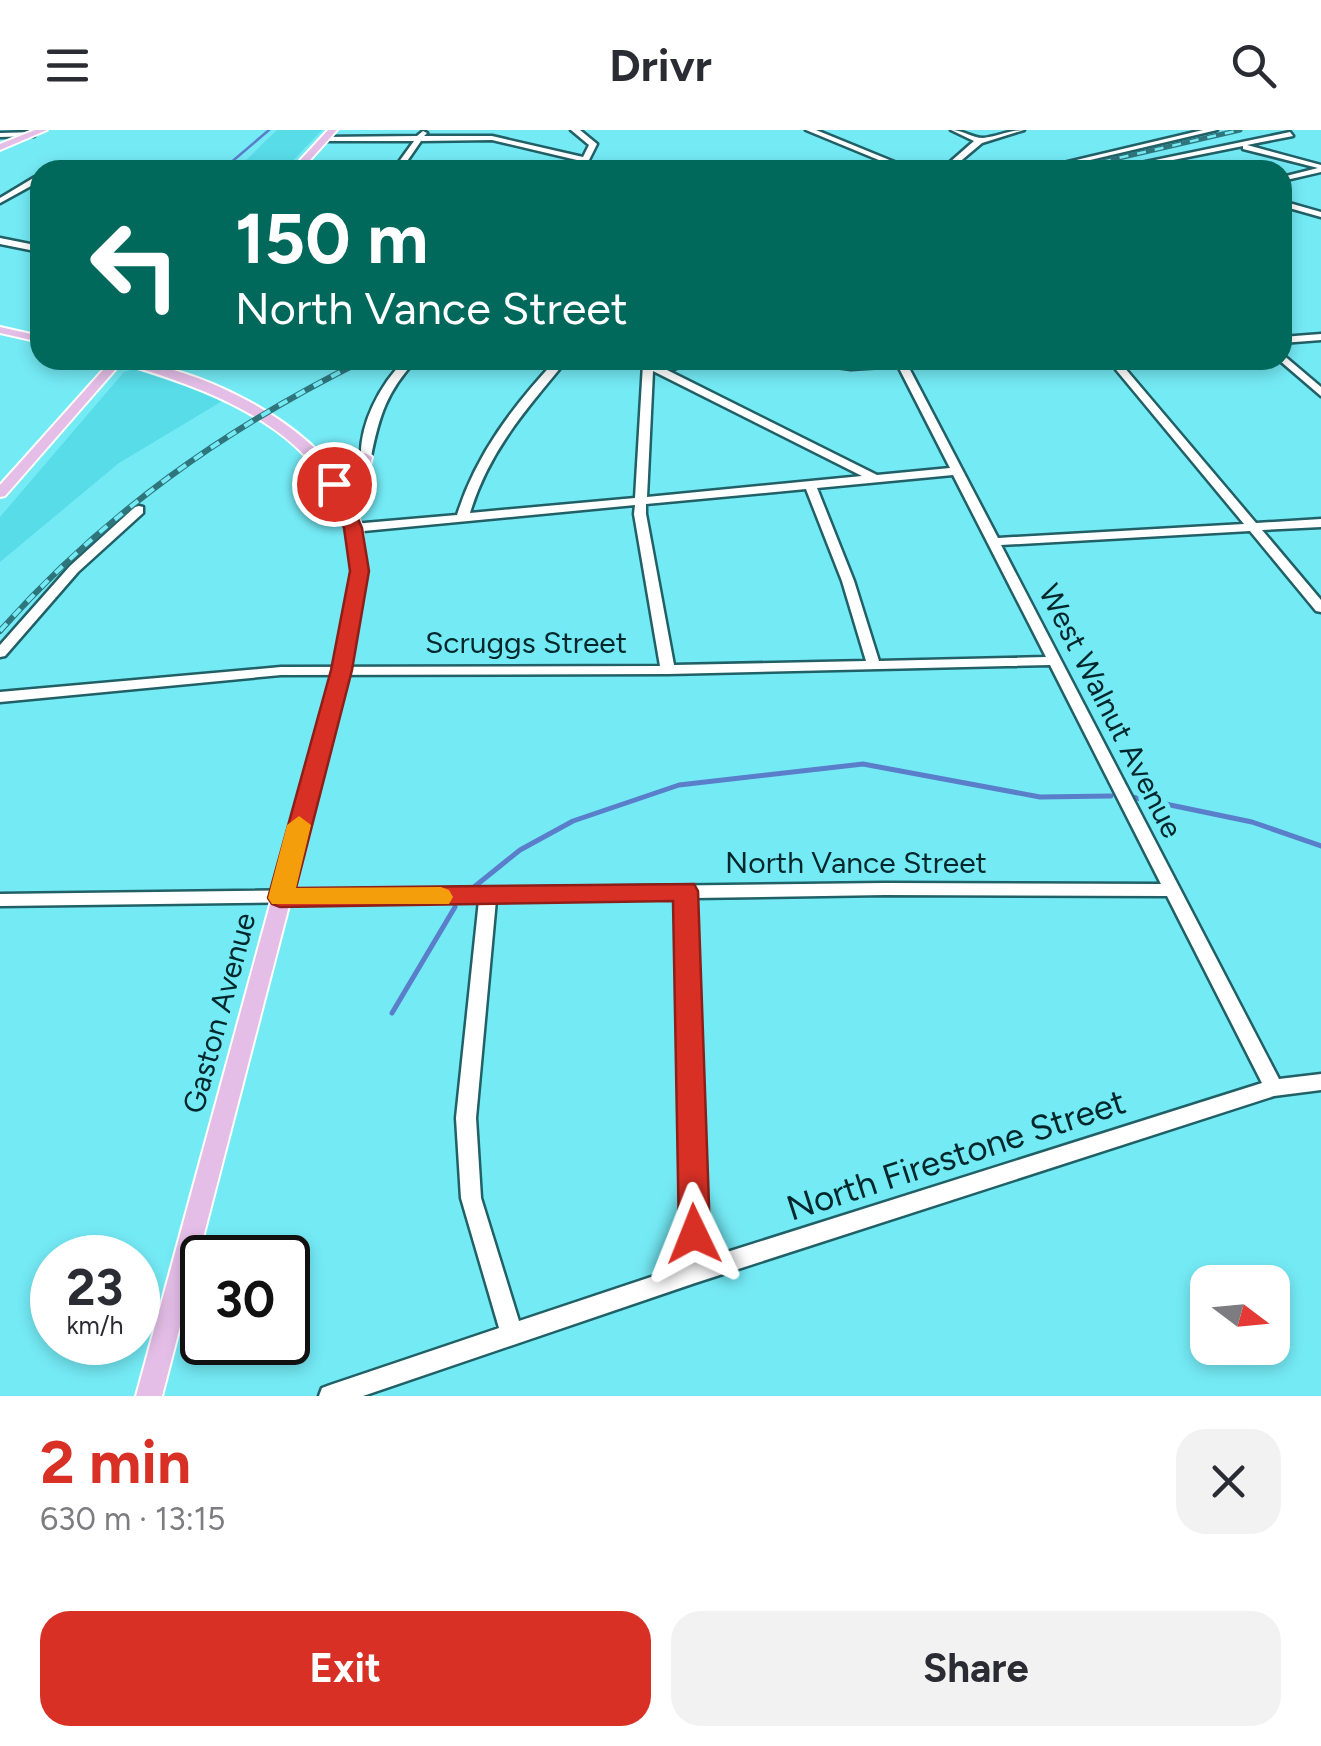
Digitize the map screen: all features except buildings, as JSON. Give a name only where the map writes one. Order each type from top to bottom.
[{"type":"main road","points":[[305,160],[334,130]]},
{"type":"main road","points":[[0,147],[38,132]]},
{"type":"main road","points":[[0,330],[30,337]]},
{"type":"main road","points":[[0,493],[111,370]]},
{"type":"main road","name":"Gaston Avenue","points":[[149,1396],[342,670],[359,571],[352,524],[334,484],[282,427],[228,393],[153,370]]},
{"type":"main road","points":[[325,470],[364,463]]},
{"type":"main road","points":[[334,484],[364,463]]},
{"type":"main road","points":[[352,524],[364,463]]},
{"type":"street","points":[[404,160],[426,130]]},
{"type":"street","points":[[325,139],[492,138],[586,160],[593,146],[575,130]]},
{"type":"street","points":[[810,130],[885,160]]},
{"type":"street","points":[[955,130],[979,141]]},
{"type":"street","points":[[957,160],[979,141],[1020,130]]},
{"type":"street","points":[[1082,160],[1214,130]]},
{"type":"street","points":[[1,133],[38,132]]},
{"type":"street","points":[[1158,160],[1290,134]]},
{"type":"street","points":[[1236,147],[1256,148],[1321,168]]},
{"type":"street","points":[[1292,176],[1321,168]]},
{"type":"street","points":[[0,201],[30,184]]},
{"type":"street","points":[[1292,206],[1321,215]]},
{"type":"street","points":[[0,241],[30,247]]},
{"type":"street","points":[[1292,339],[1321,337]]},
{"type":"street","points":[[1292,366],[1321,393]]},
{"type":"street","points":[[364,463],[379,401],[400,370]]},
{"type":"street","points":[[462,518],[498,441],[554,370]]},
{"type":"street","points":[[645,370],[641,500],[668,670]]},
{"type":"street","points":[[658,370],[874,478]]},
{"type":"street","name":"West Walnut Avenue","points":[[906,370],[1274,1088]]},
{"type":"street","points":[[1120,370],[1321,608]]},
{"type":"street","points":[[352,524],[462,518],[958,471]]},
{"type":"street","points":[[810,486],[848,580],[874,666]]},
{"type":"street","points":[[0,653],[74,569],[139,510]]},
{"type":"street","points":[[994,542],[1321,523]]},
{"type":"street","name":"Scruggs Street","points":[[0,697],[214,674],[668,670],[1053,661]]},
{"type":"street","name":"North Vance Street","points":[[0,900],[685,891],[1173,890]]},
{"type":"street","points":[[685,891],[696,1272]]},
{"type":"street","points":[[488,896],[466,1118],[472,1198],[512,1335]]},
{"type":"street","name":"North Firestone Street","points":[[330,1396],[696,1272],[1274,1088],[1321,1082]]},
{"type":"shaded area","points":[[277,130],[322,130],[294,160],[246,160]]},
{"type":"shaded area","points":[[138,370],[224,400],[119,463],[0,562],[0,517],[124,372]]},
{"type":"waterway","points":[[234,160],[269,130]]},
{"type":"waterway","points":[[474,887],[520,850],[573,821],[679,785],[863,764],[1040,797],[1111,796]]},
{"type":"waterway","points":[[1127,796],[1252,822],[1321,846]]},
{"type":"waterway","points":[[392,1013],[455,907]]},
{"type":"railway","points":[[1110,160],[1240,130]]},
{"type":"railway","points":[[0,631],[81,549],[168,478],[263,415],[345,370]]},
{"type":"slow traffic","points":[[299,825],[280,898],[441,897]]},
{"type":"route","points":[[334,484],[353,528],[359,571],[342,670],[280,898],[685,891],[694,1234]]}]
